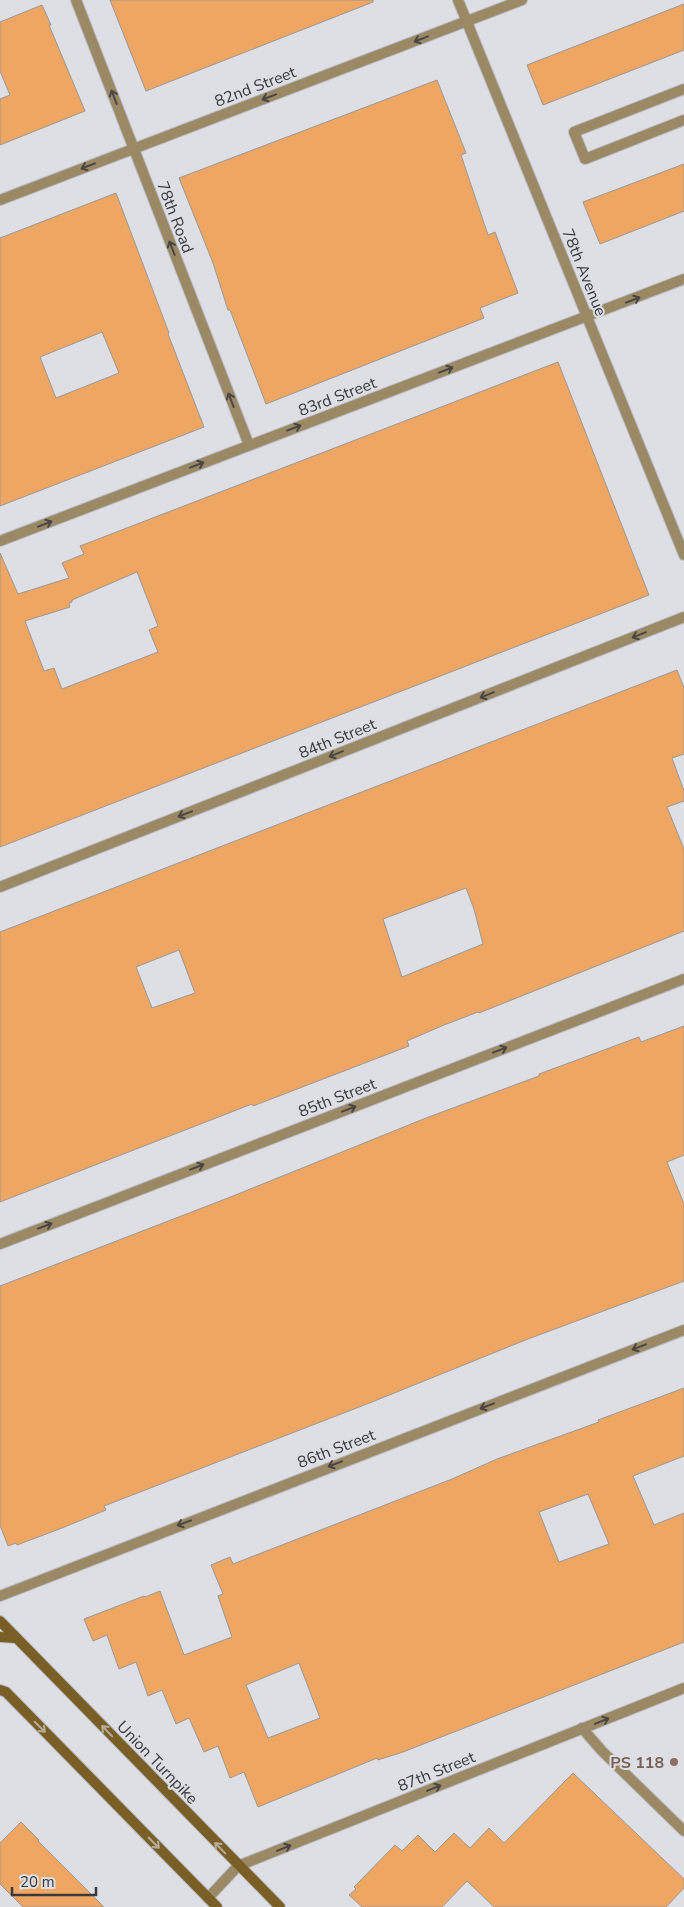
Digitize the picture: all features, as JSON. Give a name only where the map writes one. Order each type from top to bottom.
[{"type":"main road","name":"Union Turnpike","points":[[0,1621],[280,1907]]},
{"type":"main road","points":[[0,1637],[16,1638]]},
{"type":"main road","points":[[0,1690],[6,1692],[218,1907]]},
{"type":"street","name":"78th Road","points":[[76,0],[249,445]]},
{"type":"street","name":"78th Avenue","points":[[458,0],[684,555]]},
{"type":"street","name":"82nd Street","points":[[0,200],[522,0]]},
{"type":"street","points":[[684,89],[574,132],[585,159],[684,120]]},
{"type":"street","name":"83rd Street","points":[[0,541],[684,279]]},
{"type":"street","name":"84th Street","points":[[0,887],[684,617]]},
{"type":"street","name":"85th Street","points":[[0,1244],[684,979]]},
{"type":"street","name":"86th Street","points":[[0,1596],[684,1330]]},
{"type":"street","name":"87th Street","points":[[208,1898],[238,1866],[684,1688]]},
{"type":"street","points":[[582,1728],[602,1751],[684,1831]]},
{"type":"building","points":[[110,0],[373,0],[373,2],[146,91]]},
{"type":"building","points":[[684,4],[684,50],[543,105],[527,65]]},
{"type":"building","points":[[42,5],[85,111],[0,145],[0,99],[10,95],[0,71],[0,22]]},
{"type":"building","points":[[437,80],[466,153],[461,155],[488,235],[495,232],[518,293],[480,308],[484,318],[266,404],[230,310],[228,310],[213,263],[179,178]]},
{"type":"building","points":[[684,164],[684,211],[600,244],[583,202]]},
{"type":"building","points":[[116,193],[204,427],[0,506],[0,238]],"holes":[[[102,332],[119,373],[56,398],[40,357]]]},
{"type":"building","points":[[558,362],[649,595],[0,847],[0,553],[18,594],[69,578],[62,563],[84,554],[80,546]],"holes":[[[137,572],[158,626],[149,630],[158,652],[62,689],[54,668],[44,671],[25,621],[70,607],[69,603],[72,600]]]},
{"type":"building","points":[[677,670],[684,688],[684,754],[672,758],[684,791],[684,801],[667,807],[684,849],[684,931],[479,1013],[444,1025],[407,1041],[409,1046],[253,1106],[252,1104],[0,1202],[0,932]],"holes":[[[466,888],[474,909],[483,944],[402,977],[383,919]],[[179,950],[195,993],[152,1008],[136,967]]]},
{"type":"building","points":[[684,1026],[684,1155],[667,1162],[684,1204],[684,1281],[528,1339],[104,1506],[106,1510],[62,1528],[17,1545],[16,1543],[8,1546],[0,1525],[0,1286],[233,1196],[426,1118],[539,1076],[539,1074],[639,1037],[641,1042]]},
{"type":"building","points":[[684,1388],[684,1456],[633,1476],[654,1525],[684,1513],[684,1642],[403,1752],[378,1760],[377,1758],[258,1807],[244,1772],[230,1778],[218,1746],[204,1752],[189,1718],[176,1724],[162,1690],[148,1696],[136,1662],[119,1669],[107,1635],[93,1641],[84,1619],[160,1591],[184,1655],[232,1637],[218,1596],[223,1594],[211,1565],[230,1557],[233,1564],[452,1479],[497,1459],[599,1422],[598,1420]],"holes":[[[588,1494],[609,1544],[559,1562],[539,1512]],[[299,1663],[320,1718],[268,1738],[246,1685]]]},
{"type":"building","points":[[573,1773],[684,1879],[684,1888],[666,1907],[494,1907],[467,1881],[442,1907],[362,1907],[349,1895],[356,1889],[354,1887],[395,1845],[402,1851],[418,1835],[435,1852],[454,1833],[470,1848],[489,1828],[504,1843]]},
{"type":"building","points":[[21,1822],[104,1907],[23,1907],[0,1884],[0,1843]]},
{"type":"place","name":"PS 118","points":[[674,1762]]}]
